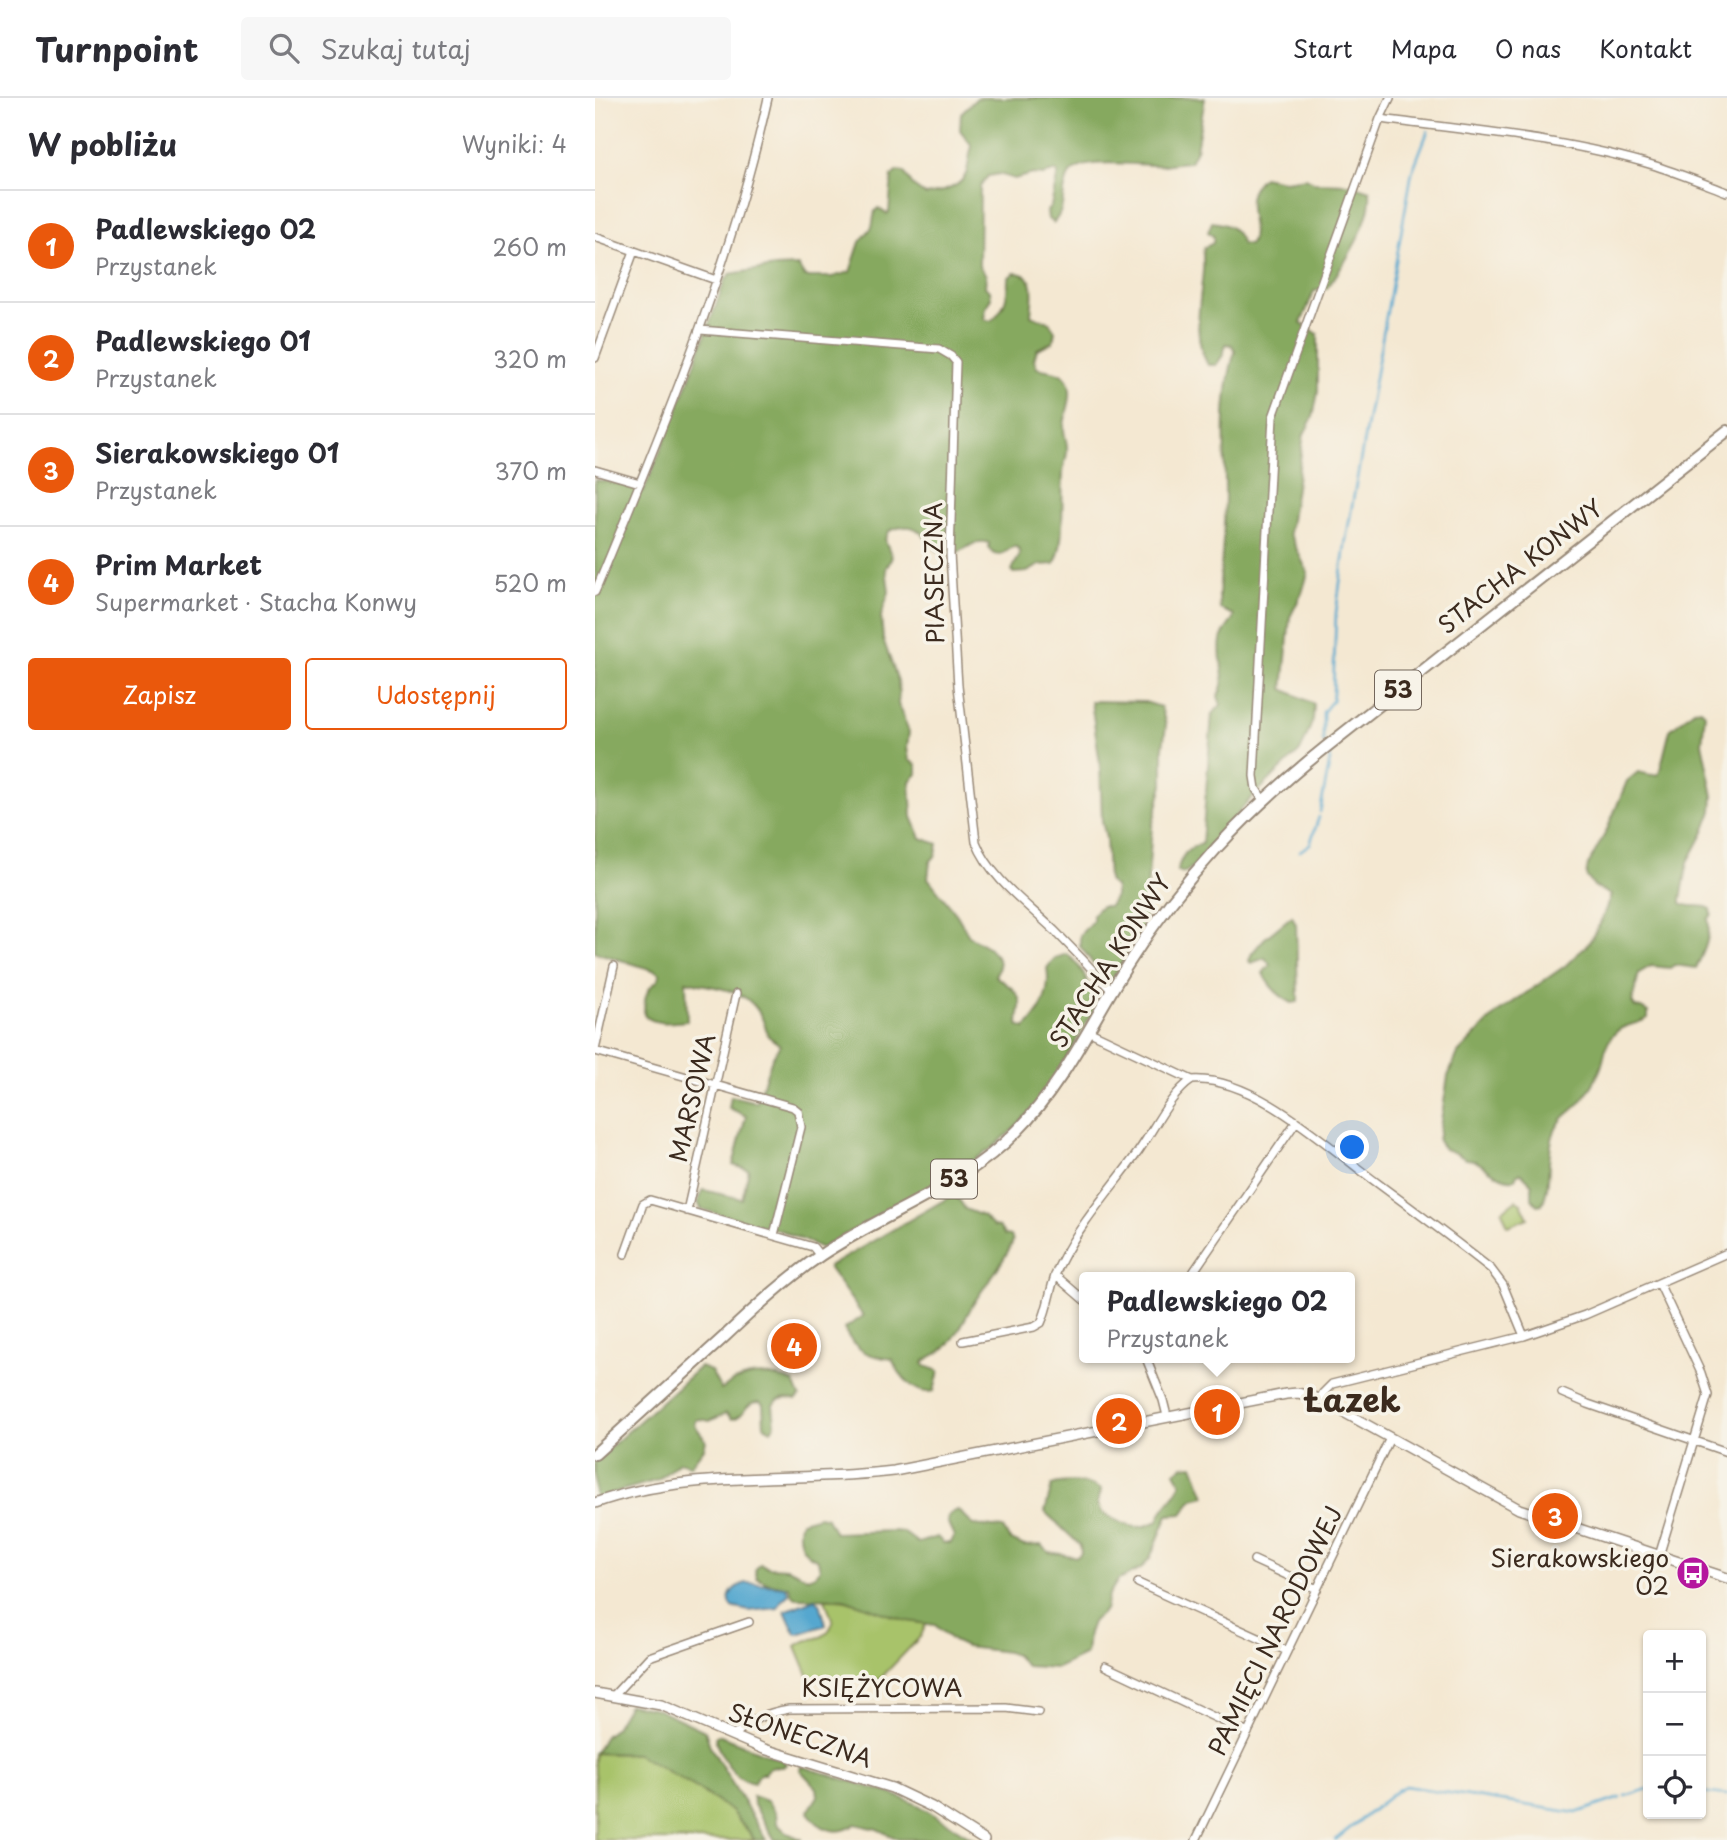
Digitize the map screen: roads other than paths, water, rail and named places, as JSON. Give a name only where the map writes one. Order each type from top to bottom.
[{"type":"main road","name":"STACHA KONWY","points":[[595,1454],[766,1298],[820,1256],[961,1175],[996,1151],[1045,1100],[1147,935],[1187,881],[1229,833],[1263,800],[1340,736],[1727,431]]},
{"type":"street","points":[[595,592],[700,330],[768,98]]},
{"type":"street","points":[[1263,800],[1256,789],[1254,776],[1273,417],[1380,119],[1390,98]]},
{"type":"street","points":[[1380,119],[1531,138],[1657,167],[1727,192]]},
{"type":"street","points":[[595,237],[716,281]]},
{"type":"street","points":[[595,358],[634,251]]},
{"type":"street","name":"PIASECZNA","points":[[700,330],[939,349],[956,362],[950,554],[958,686],[976,842],[985,861],[996,875],[1067,943],[1111,990]]},
{"type":"street","points":[[595,470],[640,484]]},
{"type":"street","points":[[614,966],[595,1051],[793,1107],[801,1117],[774,1235]]},
{"type":"street","name":"MARSOWA","points":[[687,1210],[736,994]]},
{"type":"street","points":[[1087,1031],[1192,1080],[1246,1091],[1296,1122],[1491,1269],[1503,1285],[1524,1336]]},
{"type":"street","points":[[963,1341],[1038,1325],[1045,1315],[1062,1259],[1180,1089],[1192,1080]]},
{"type":"street","points":[[1193,1272],[1296,1122]]},
{"type":"street","points":[[625,1254],[644,1202],[654,1200],[813,1247],[820,1256]]},
{"type":"street","points":[[1320,1399],[1327,1388],[1339,1382],[1524,1336],[1585,1315],[1727,1253]]},
{"type":"street","points":[[1055,1275],[1079,1296]]},
{"type":"street","points":[[1658,1283],[1707,1389],[1706,1405],[1658,1556]]},
{"type":"street","points":[[1148,1363],[1167,1416]]},
{"type":"street","points":[[595,1503],[625,1493],[676,1483],[894,1471],[1167,1416],[1298,1393],[1320,1399],[1519,1508],[1727,1578]]},
{"type":"street","points":[[1562,1393],[1727,1452]]},
{"type":"street","name":"PAMIĘCI NARODOWEJ","points":[[1196,1840],[1390,1438]]},
{"type":"street","points":[[1254,1560],[1317,1589]]},
{"type":"street","points":[[1138,1583],[1287,1651]]},
{"type":"street","points":[[613,1696],[649,1657],[749,1622]]},
{"type":"street","points":[[1105,1666],[1248,1733]]},
{"type":"street","name":"SŁONECZNA","points":[[595,1693],[661,1705],[764,1749],[903,1793],[932,1807],[984,1840]]},
{"type":"street","name":"KSIĘŻYCOWA","points":[[734,1736],[764,1713],[789,1709],[1006,1708],[1038,1712]]},
{"type":"water","points":[[747,1583],[786,1587],[789,1594],[778,1608],[749,1611],[732,1607],[730,1595],[738,1586]]},
{"type":"water","points":[[815,1599],[820,1603],[826,1625],[795,1633],[785,1611]]},
{"type":"waterway","points":[[1323,742],[1323,712],[1332,701],[1333,693],[1336,613],[1345,545],[1412,172],[1428,131]]},
{"type":"waterway","points":[[1320,812],[1330,760],[1329,752]]},
{"type":"waterway","points":[[1300,851],[1310,844],[1319,817]]},
{"type":"waterway","points":[[1335,1840],[1405,1786],[1576,1813],[1620,1798]]},
{"type":"waterway","points":[[1625,1796],[1643,1791]]},
{"type":"waterway","points":[[1706,1793],[1727,1795]]},
{"type":"place","name":"Prim Market","points":[[794,1346]]},
{"type":"place","name":"Padlewskiego 02","points":[[1217,1412]]},
{"type":"place","name":"Padlewskiego 01","points":[[1119,1421]]},
{"type":"place","name":"Sierakowskiego 01","points":[[1555,1516]]},
{"type":"place","name":"Sierakowskiego 02","points":[[1693,1573]]},
{"type":"district","name":"Łazek","points":[[1353,1401]]}]
